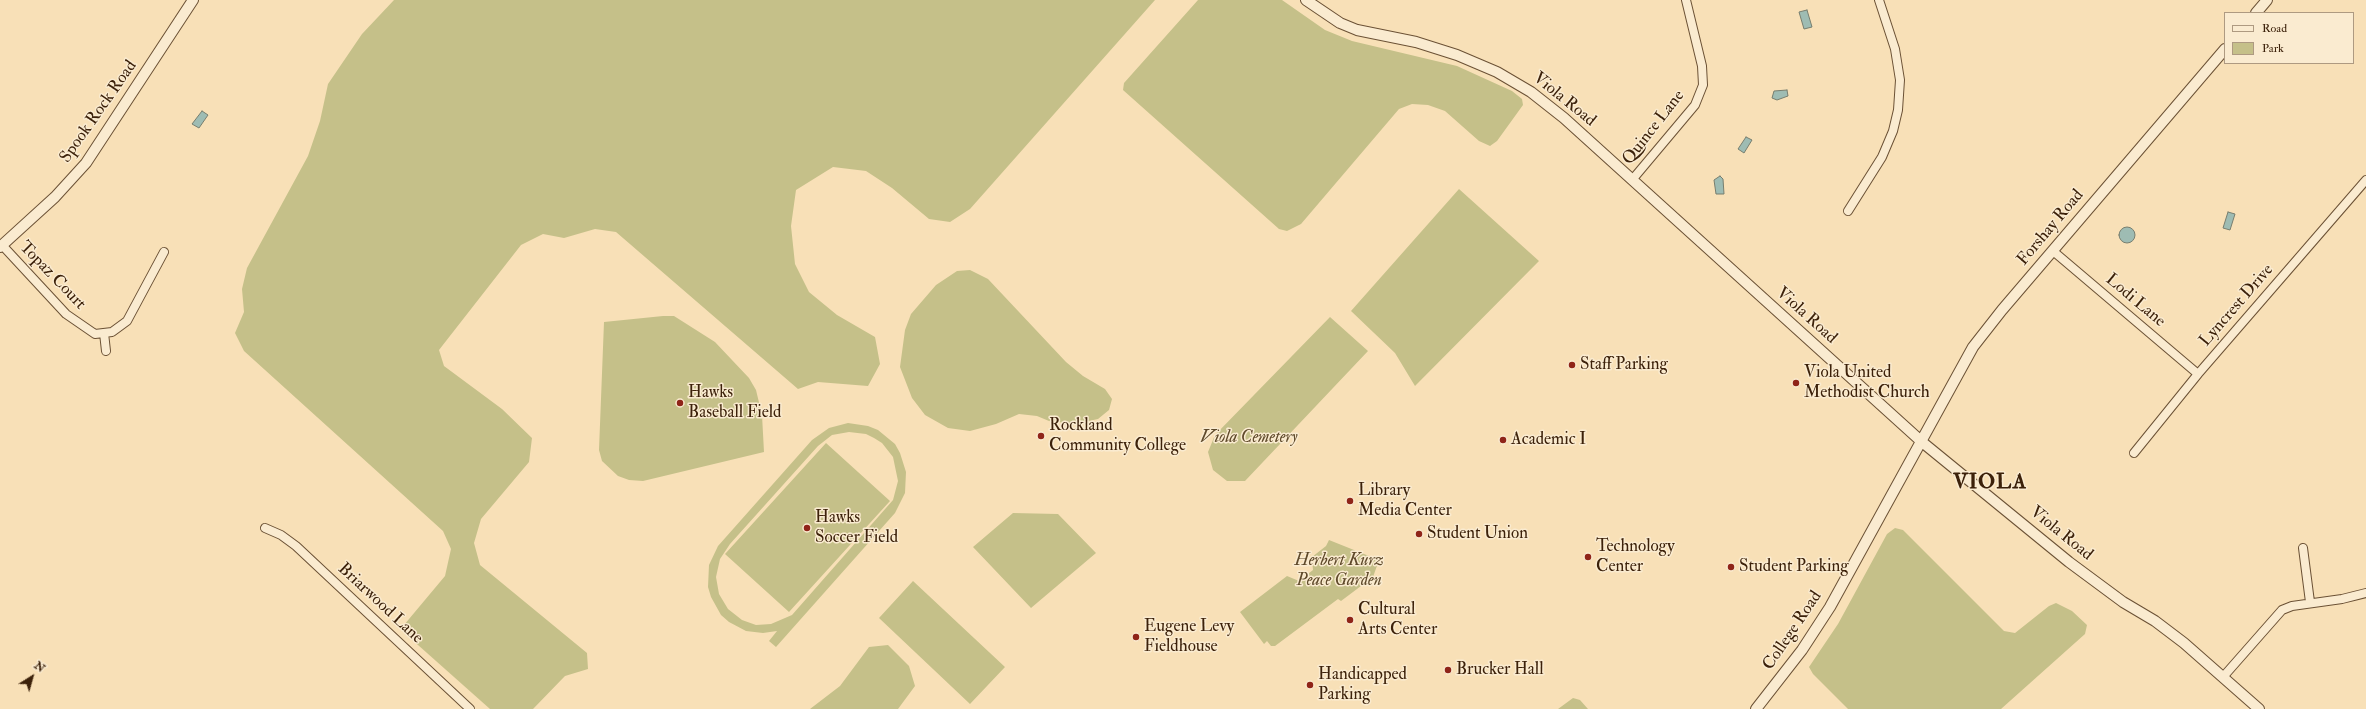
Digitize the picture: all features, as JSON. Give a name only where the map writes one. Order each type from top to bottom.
[{"type":"street","name":"Spook Rock Road","points":[[1,246],[54,197],[86,163],[192,0]]},
{"type":"street","name":"Viola Road","points":[[1306,0],[1325,14],[1358,30],[1443,50],[1476,62],[1515,81],[1553,109],[1922,442],[2069,562],[2123,602],[2155,621],[2184,643],[2259,709]]},
{"type":"street","name":"Quince Lane","points":[[1632,180],[1695,105],[1703,85],[1702,66],[1686,0]]},
{"type":"street","points":[[1848,211],[1882,157],[1893,131],[1898,110],[1900,80],[1895,49],[1879,0]]},
{"type":"street","points":[[2257,12],[2267,0]]},
{"type":"street","name":"Forshay Road","points":[[1922,442],[1973,347],[2224,50]]},
{"type":"street","name":"Lyncrest Drive","points":[[2134,453],[2198,374],[2366,180]]},
{"type":"street","name":"Topaz Court","points":[[1,246],[66,314],[95,334],[104,333]]},
{"type":"street","name":"Lodi Lane","points":[[2053,251],[2198,374]]},
{"type":"street","points":[[106,351],[104,333],[112,332],[127,321],[164,252]]},
{"type":"street","name":"College Road","points":[[1756,709],[1785,674],[1817,628],[1922,442]]},
{"type":"street","name":"Briarwood Lane","points":[[265,528],[280,535],[296,546],[470,709]]},
{"type":"street","points":[[2303,548],[2310,602]]},
{"type":"street","points":[[2223,677],[2282,610],[2310,602],[2342,599],[2366,593]]},
{"type":"green space","points":[[394,0],[1155,0],[970,209],[950,222],[929,219],[892,188],[866,171],[833,167],[796,190],[791,226],[795,264],[809,292],[837,315],[875,337],[880,364],[868,386],[818,382],[798,389],[616,232],[595,229],[564,238],[543,234],[521,245],[439,350],[444,366],[502,409],[532,438],[529,462],[481,519],[474,543],[480,565],[587,653],[588,669],[565,676],[533,709],[490,709],[409,637],[404,625],[445,576],[451,549],[443,531],[244,351],[235,333],[244,312],[242,289],[247,268],[308,156],[320,121],[328,84],[362,34]]},
{"type":"green space","points":[[1198,0],[1282,0],[1325,30],[1352,41],[1457,66],[1512,91],[1522,99],[1523,105],[1497,141],[1490,146],[1479,141],[1445,111],[1428,105],[1412,104],[1399,109],[1301,224],[1287,231],[1279,229],[1123,90],[1124,83]]},
{"type":"green space","points":[[1459,189],[1539,261],[1415,386],[1395,353],[1351,311]]},
{"type":"green space","points":[[970,270],[988,279],[1066,362],[1083,376],[1105,389],[1112,399],[1109,410],[1098,419],[1075,424],[1049,421],[1037,416],[1019,414],[996,424],[970,431],[948,428],[925,415],[912,398],[900,367],[905,330],[911,314],[936,285],[957,271]]},
{"type":"green space","name":"Hawks Baseball Field","points":[[674,316],[715,342],[749,378],[756,390],[762,415],[764,452],[643,481],[629,480],[618,476],[602,461],[599,450],[604,322]]},
{"type":"green space","name":"Viola Cemetery","points":[[1330,317],[1368,351],[1245,481],[1227,481],[1213,470],[1208,452],[1215,435]]},
{"type":"green space","points":[[848,423],[868,426],[878,430],[895,444],[900,453],[906,472],[905,493],[895,513],[776,647],[769,641],[777,631],[763,633],[746,631],[729,622],[721,615],[711,597],[708,587],[709,565],[718,546],[812,440],[829,428]],"holes":[[[849,432],[866,434],[882,443],[893,457],[898,481],[893,500],[792,615],[771,624],[756,625],[742,620],[728,609],[719,594],[716,577],[720,559],[730,544],[818,446],[832,435]]]},
{"type":"green space","name":"Hawks Soccer Field","points":[[826,443],[890,501],[789,612],[725,554]]},
{"type":"green space","points":[[1013,513],[1058,514],[1096,553],[1031,608],[973,547]]},
{"type":"green space","points":[[1895,528],[1903,530],[2004,631],[2015,633],[2049,606],[2056,603],[2072,611],[2087,625],[2085,634],[2001,709],[1848,709],[1813,674],[1809,667],[1838,624],[1887,534]]},
{"type":"green space","name":"Herbert Kurz Peace Garden","points":[[1329,540],[1379,560],[1373,577],[1341,601],[1338,599],[1275,646],[1271,646],[1267,641],[1264,644],[1240,612],[1287,576],[1299,581],[1313,570],[1312,557],[1326,546]]},
{"type":"green space","points":[[913,581],[1005,667],[970,704],[879,618]]},
{"type":"green space","points":[[888,645],[909,666],[915,686],[898,709],[810,709],[840,686],[869,647]]},
{"type":"green space","points":[[1573,698],[1580,700],[1588,709],[1558,709]]},
{"type":"water","points":[[1807,10],[1812,27],[1804,29],[1799,12]]},
{"type":"water","points":[[1787,90],[1788,96],[1777,100],[1772,98],[1774,91]]},
{"type":"water","points":[[202,111],[208,115],[199,128],[192,124]]},
{"type":"water","points":[[1746,137],[1752,140],[1744,153],[1738,149]]},
{"type":"water","points":[[1720,176],[1723,179],[1724,194],[1716,194],[1714,180]]},
{"type":"water","points":[[2228,212],[2235,214],[2230,230],[2223,228]]},
{"type":"water","points":[[2127,227],[2133,229],[2135,235],[2133,241],[2127,243],[2121,241],[2119,235],[2121,229]]},
{"type":"place","name":"Staff Parking","points":[[1572,365]]},
{"type":"place","name":"Viola United Methodist Church","points":[[1796,383]]},
{"type":"place","name":"Hawks Baseball Field","points":[[680,403]]},
{"type":"place","name":"Rockland Community College","points":[[1041,436]]},
{"type":"place","name":"Academic I","points":[[1503,440]]},
{"type":"place","name":"Library Media Center","points":[[1350,501]]},
{"type":"place","name":"Hawks Soccer Field","points":[[807,528]]},
{"type":"place","name":"Student Union","points":[[1419,534]]},
{"type":"place","name":"Technology Center","points":[[1588,557]]},
{"type":"place","name":"Student Parking","points":[[1731,567]]},
{"type":"place","name":"Cultural Arts Center","points":[[1350,620]]},
{"type":"place","name":"Eugene Levy Fieldhouse","points":[[1136,637]]},
{"type":"place","name":"Brucker Hall","points":[[1448,670]]},
{"type":"place","name":"Handicapped Parking","points":[[1310,685]]},
{"type":"district","name":"VIOLA","points":[[1990,483]]}]
